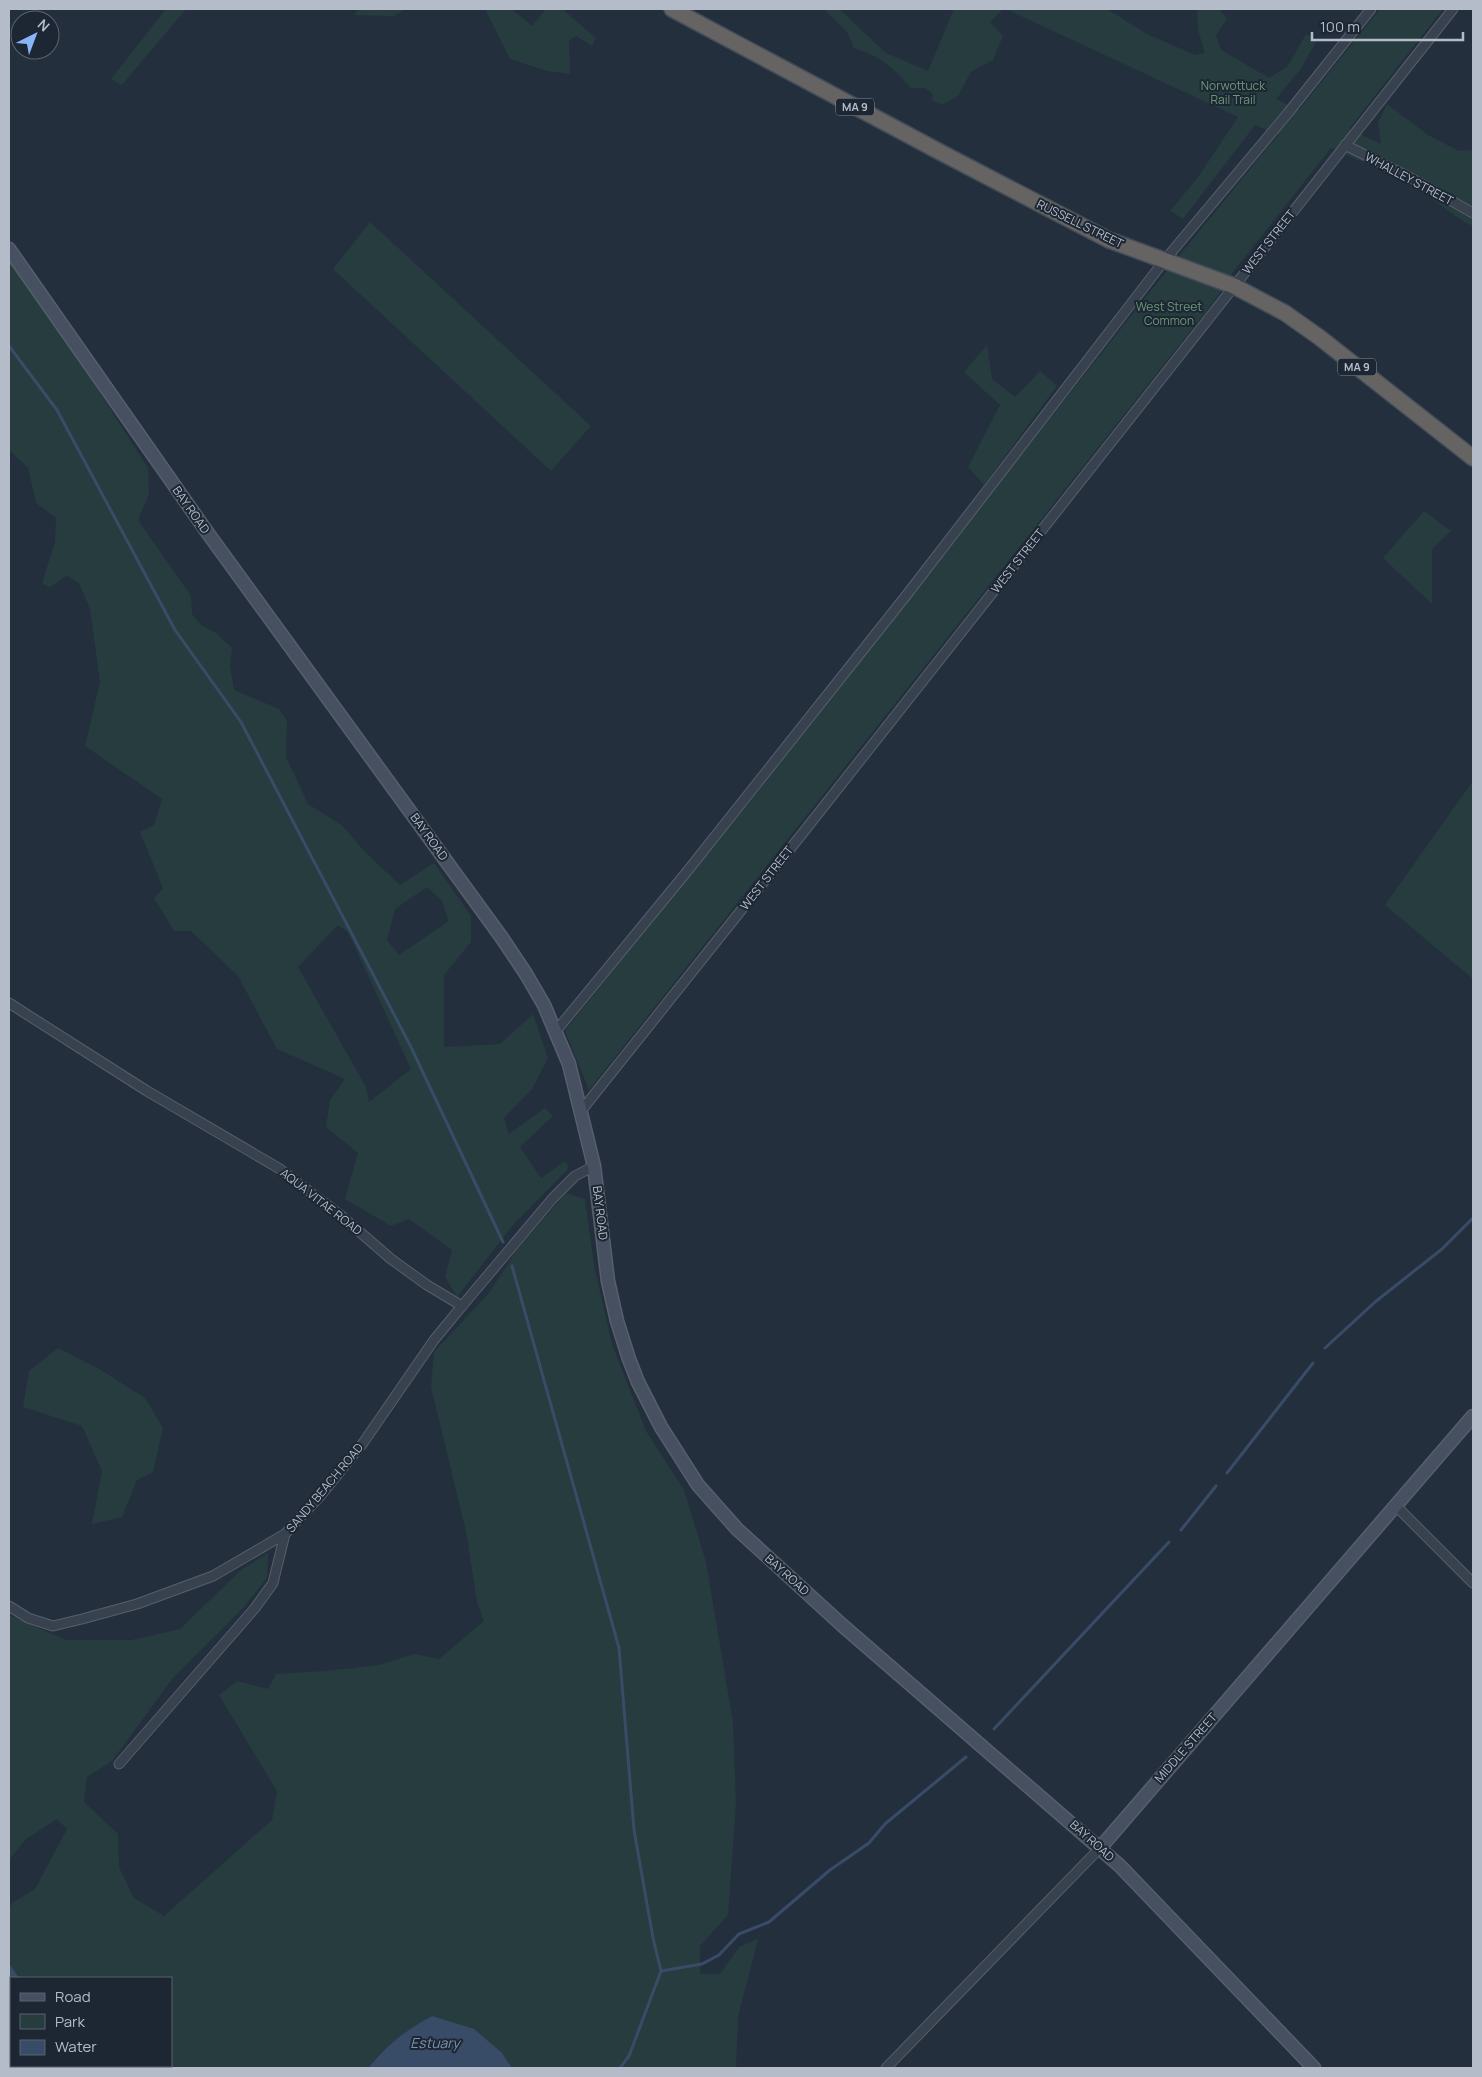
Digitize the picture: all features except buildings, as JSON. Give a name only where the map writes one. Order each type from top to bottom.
[{"type":"highway","name":"RUSSELL STREET","points":[[672,9],[1109,240],[1234,286],[1285,313],[1319,337],[1473,458]]},
{"type":"main road","name":"BAY ROAD","points":[[9,249],[212,540],[502,938],[526,974],[556,1031],[569,1064],[594,1166],[608,1281],[621,1334],[638,1382],[649,1405],[674,1450],[698,1485],[737,1529],[842,1625],[1100,1848],[1307,2066]]},
{"type":"main road","name":"MIDDLE STREET","points":[[1100,1848],[1473,1416]]},
{"type":"street","points":[[556,1031],[689,870],[909,592],[1164,261],[1288,113],[1371,9]]},
{"type":"street","name":"WEST STREET","points":[[581,1110],[755,893],[1454,9]]},
{"type":"street","name":"WHALLEY STREET","points":[[1345,145],[1409,177],[1473,213]]},
{"type":"street","name":"AQUA VITAE ROAD","points":[[9,1003],[147,1090],[280,1169],[339,1214],[390,1259],[427,1285],[462,1306]]},
{"type":"street","points":[[462,1306],[553,1198],[575,1176],[594,1166]]},
{"type":"street","name":"SANDY BEACH ROAD","points":[[119,1764],[256,1608],[273,1583],[285,1534],[321,1496],[363,1443],[434,1340],[462,1306]]},
{"type":"street","points":[[1396,1506],[1473,1583]]},
{"type":"street","points":[[9,1606],[28,1618],[53,1626],[100,1614],[137,1604],[212,1576],[285,1534]]},
{"type":"street","name":"MIDDLE STREET","points":[[886,2068],[1100,1848]]},
{"type":"green space","points":[[166,9],[186,9],[122,85],[111,79]]},
{"type":"green space","points":[[358,9],[405,9],[394,16],[355,15]]},
{"type":"green space","points":[[485,9],[512,9],[532,26],[546,9],[562,9],[596,38],[592,46],[576,36],[569,41],[570,74],[547,71],[510,59]]},
{"type":"green space","points":[[824,9],[839,9],[886,53],[928,71],[954,9],[1003,9],[990,22],[1003,36],[993,60],[971,72],[958,96],[942,105],[933,101],[932,93],[925,88],[911,88],[886,63],[854,48],[847,32]]},
{"type":"green space","name":"West Street Common","points":[[1006,9],[1107,9],[1147,34],[1195,55],[1205,53],[1198,30],[1197,9],[1219,9],[1227,19],[1216,35],[1221,50],[1269,78],[1288,66],[1306,34],[1317,40],[1300,70],[1276,99],[1299,110],[1380,9],[1443,9],[1349,129],[1381,144],[1378,123],[1387,104],[1428,135],[1459,151],[1473,150],[1473,226],[1461,220],[1409,182],[1331,148],[1233,272],[1215,300],[589,1090],[565,1031],[1161,278],[1278,135],[1255,125],[1183,219],[1170,211],[1198,177],[1238,117]]},
{"type":"green space","points":[[370,222],[591,426],[551,471],[333,269]]},
{"type":"green space","points":[[9,261],[86,371],[148,468],[149,494],[138,520],[191,596],[192,614],[201,625],[216,633],[232,648],[230,666],[234,690],[279,709],[287,721],[286,757],[308,804],[343,826],[364,851],[400,885],[434,863],[471,916],[471,942],[444,975],[444,1047],[500,1044],[533,1014],[548,1058],[532,1089],[504,1118],[509,1134],[545,1108],[553,1116],[520,1147],[541,1178],[565,1161],[569,1168],[513,1225],[457,1297],[445,1277],[452,1250],[409,1219],[391,1226],[345,1199],[358,1153],[326,1127],[330,1100],[345,1079],[277,1049],[238,976],[191,931],[174,931],[154,898],[163,888],[140,832],[154,825],[162,799],[85,746],[100,682],[90,609],[79,583],[67,576],[50,587],[42,583],[55,542],[56,518],[36,503],[28,468],[9,450]],"holes":[[[427,887],[442,901],[449,921],[399,955],[387,940],[395,909]],[[338,925],[348,932],[411,1069],[369,1102],[366,1087],[298,967]]]},
{"type":"green space","points":[[987,345],[992,379],[1015,397],[1040,371],[1057,386],[984,485],[968,467],[1000,405],[964,372]]},
{"type":"green space","points":[[1424,511],[1451,531],[1432,549],[1432,604],[1383,558]]},
{"type":"green space","points":[[1473,781],[1473,979],[1385,905]]},
{"type":"green space","points":[[566,1193],[585,1199],[594,1265],[612,1344],[646,1431],[684,1490],[706,1562],[733,1722],[736,1804],[728,1915],[700,1946],[700,1974],[720,1974],[739,1947],[758,1939],[738,2017],[736,2068],[512,2068],[502,2053],[432,2016],[391,2044],[370,2068],[84,2068],[172,2067],[172,1977],[18,1977],[9,1963],[9,1909],[12,1903],[35,1889],[67,1829],[57,1819],[26,1839],[9,1860],[9,1615],[66,1640],[132,1640],[180,1629],[241,1570],[268,1553],[267,1578],[243,1608],[173,1678],[112,1761],[87,1777],[84,1802],[118,1834],[119,1867],[134,1898],[164,1916],[272,1820],[277,1791],[219,1695],[237,1681],[268,1689],[276,1674],[379,1665],[414,1654],[439,1659],[484,1621],[477,1602],[466,1531],[431,1387],[434,1352],[489,1293],[517,1250]]},
{"type":"green space","points":[[58,1348],[101,1370],[145,1398],[163,1428],[153,1472],[137,1480],[122,1517],[92,1524],[102,1471],[82,1426],[23,1407],[29,1371]]},
{"type":"water","points":[[9,1963],[18,1977],[10,1977],[10,2067],[84,2068],[9,2068]]},
{"type":"water","name":"Estuary","points":[[432,2016],[474,2029],[502,2053],[512,2068],[369,2067],[398,2038]]},
{"type":"waterway","points":[[9,346],[57,410],[175,630],[241,722],[410,1045],[503,1242]]},
{"type":"waterway","points":[[1325,1348],[1375,1302],[1442,1249],[1473,1218]]},
{"type":"waterway","points":[[512,1266],[619,1648],[634,1830],[653,1938],[661,1971],[629,2056],[620,2068]]},
{"type":"waterway","points":[[1227,1473],[1313,1363]]},
{"type":"waterway","points":[[1181,1530],[1216,1486]]},
{"type":"waterway","points":[[994,1729],[1169,1542]]},
{"type":"waterway","points":[[661,1971],[702,1964],[719,1955],[739,1934],[769,1922],[830,1870],[869,1843],[885,1824],[966,1757]]},
{"type":"park label","name":"Norwottuck Rail Trail","points":[[1233,93]]}]
